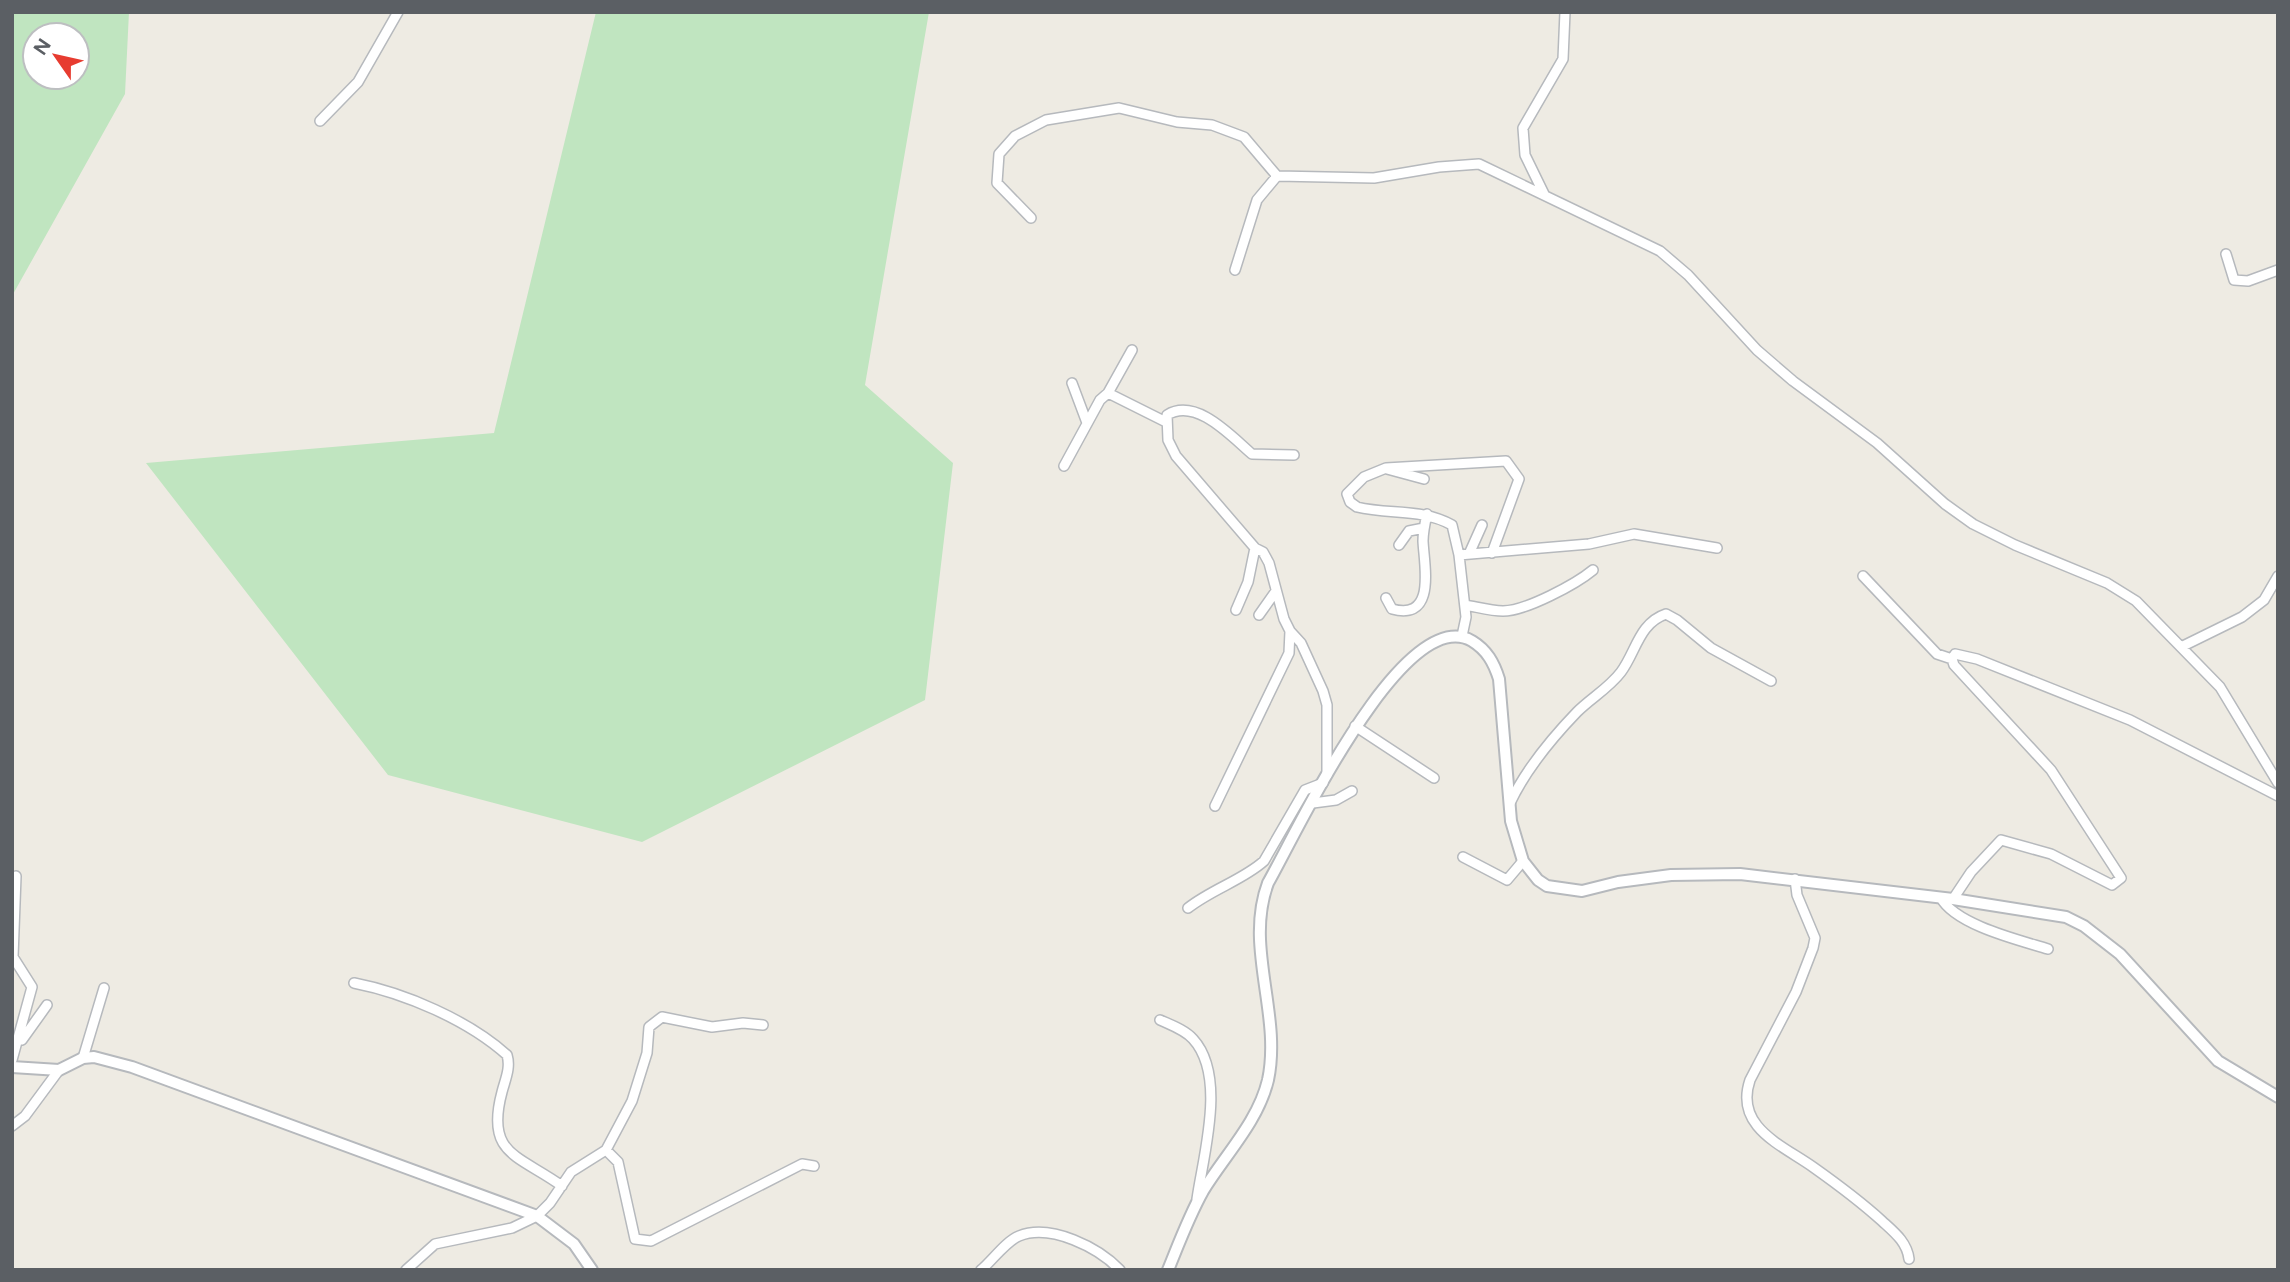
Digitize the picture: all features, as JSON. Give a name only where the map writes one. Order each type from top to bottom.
[{"type":"street","points":[[320,121],[358,82],[398,12]]},
{"type":"street","points":[[1544,194],[1525,155],[1523,128],[1563,59],[1565,12]]},
{"type":"street","points":[[1031,218],[997,183],[999,154],[1016,136],[1046,120],[1119,108],[1177,122],[1212,125],[1244,136],[1277,176],[1374,178],[1439,167],[1479,164],[1670,259],[1756,350],[1877,443],[1954,511],[2015,545],[2107,583],[2136,601],[2183,646],[2220,687],[2278,783]]},
{"type":"street","points":[[1235,270],[1257,201],[1277,176]]},
{"type":"street","points":[[2226,254],[2234,280],[2248,281],[2278,270]]},
{"type":"street","points":[[1064,466],[1132,349]]},
{"type":"street","points":[[1072,383],[1087,424]]},
{"type":"street","points":[[1108,393],[1166,422]]},
{"type":"street","points":[[1294,455],[1252,454],[1222,426],[1182,409],[1167,415],[1168,440],[1176,456],[1255,548],[1263,552],[1269,563],[1290,631],[1307,653],[1327,705],[1325,780]]},
{"type":"street","points":[[1462,636],[1465,605],[1464,554],[1452,525],[1427,514],[1372,511],[1350,502],[1347,494],[1370,474],[1386,468],[1506,461],[1519,479],[1492,553]]},
{"type":"street","points":[[1386,468],[1424,479]]},
{"type":"street","points":[[1386,598],[1392,609],[1402,611],[1413,608],[1421,600],[1427,570],[1424,528],[1427,514]]},
{"type":"street","points":[[1464,554],[1482,525]]},
{"type":"street","points":[[1399,545],[1409,531],[1424,528]]},
{"type":"street","points":[[1464,554],[1589,544],[1634,534],[1717,548]]},
{"type":"street","points":[[1236,610],[1248,582],[1255,548]]},
{"type":"street","points":[[1465,605],[1505,611],[1524,606],[1577,583],[1593,570]]},
{"type":"street","points":[[1863,576],[1937,654],[1952,659],[2051,771],[2121,878],[2117,883],[2109,884],[2051,854],[2001,840],[1971,872],[1954,899]]},
{"type":"street","points":[[2183,646],[2242,617],[2264,600],[2278,576]]},
{"type":"street","points":[[1259,615],[1276,591]]},
{"type":"street","points":[[1510,803],[1547,746],[1580,710],[1614,681],[1641,634],[1656,618],[1665,614],[1677,620],[1711,648],[1771,681]]},
{"type":"street","points":[[1215,806],[1289,653],[1290,631]]},
{"type":"street","points":[[1168,1270],[1196,1204],[1252,1119],[1264,1095],[1269,1077],[1270,1026],[1259,936],[1260,905],[1268,883],[1355,726],[1390,681],[1425,646],[1438,639],[1462,636],[1489,655],[1499,679],[1511,821],[1523,861],[1538,880],[1560,890],[1573,891],[1618,882],[1697,873],[1794,879],[2049,912],[2084,926],[2120,954],[2218,1061],[2278,1097]]},
{"type":"street","points":[[1952,659],[1955,654],[1965,654],[2080,698],[2130,720],[2278,796]]},
{"type":"street","points":[[1355,726],[1434,778]]},
{"type":"street","points":[[1188,908],[1264,862],[1305,790],[1325,780]]},
{"type":"street","points":[[1313,803],[1336,800],[1352,791]]},
{"type":"street","points":[[1462,857],[1507,880],[1523,861]]},
{"type":"street","points":[[12,1060],[19,1044],[32,987],[13,957],[16,876]]},
{"type":"street","points":[[1794,879],[1802,909],[1815,938],[1796,992],[1750,1080],[1746,1091],[1748,1109],[1769,1140],[1811,1165],[1893,1231],[1908,1250],[1909,1259]]},
{"type":"street","points":[[1941,898],[1949,909],[1984,928],[2048,949]]},
{"type":"street","points":[[355,983],[402,995],[472,1030],[507,1055],[509,1068],[497,1108],[497,1134],[512,1154],[562,1186]]},
{"type":"street","points":[[83,1058],[104,988]]},
{"type":"street","points":[[19,1044],[47,1005]]},
{"type":"street","points":[[406,1270],[435,1244],[512,1228],[537,1216],[571,1172],[606,1150],[632,1101],[645,1062],[649,1027],[662,1017],[712,1027],[743,1023],[763,1025]]},
{"type":"street","points":[[1160,1020],[1196,1041],[1207,1071],[1211,1093],[1210,1122],[1196,1204]]},
{"type":"street","points":[[12,1125],[25,1116],[59,1070],[83,1058],[102,1058],[537,1216],[574,1244],[592,1270]]},
{"type":"street","points":[[12,1067],[59,1070]]},
{"type":"street","points":[[606,1150],[618,1162],[635,1239],[642,1241],[651,1241],[802,1164],[814,1166]]},
{"type":"street","points":[[981,1270],[1016,1237],[1039,1234],[1082,1242],[1099,1251],[1121,1270]]},
{"type":"green space","points":[[12,12],[129,12],[125,94],[12,296]]},
{"type":"green space","points":[[596,12],[929,12],[865,385],[953,463],[925,700],[642,842],[388,775],[146,463],[494,433]]}]
